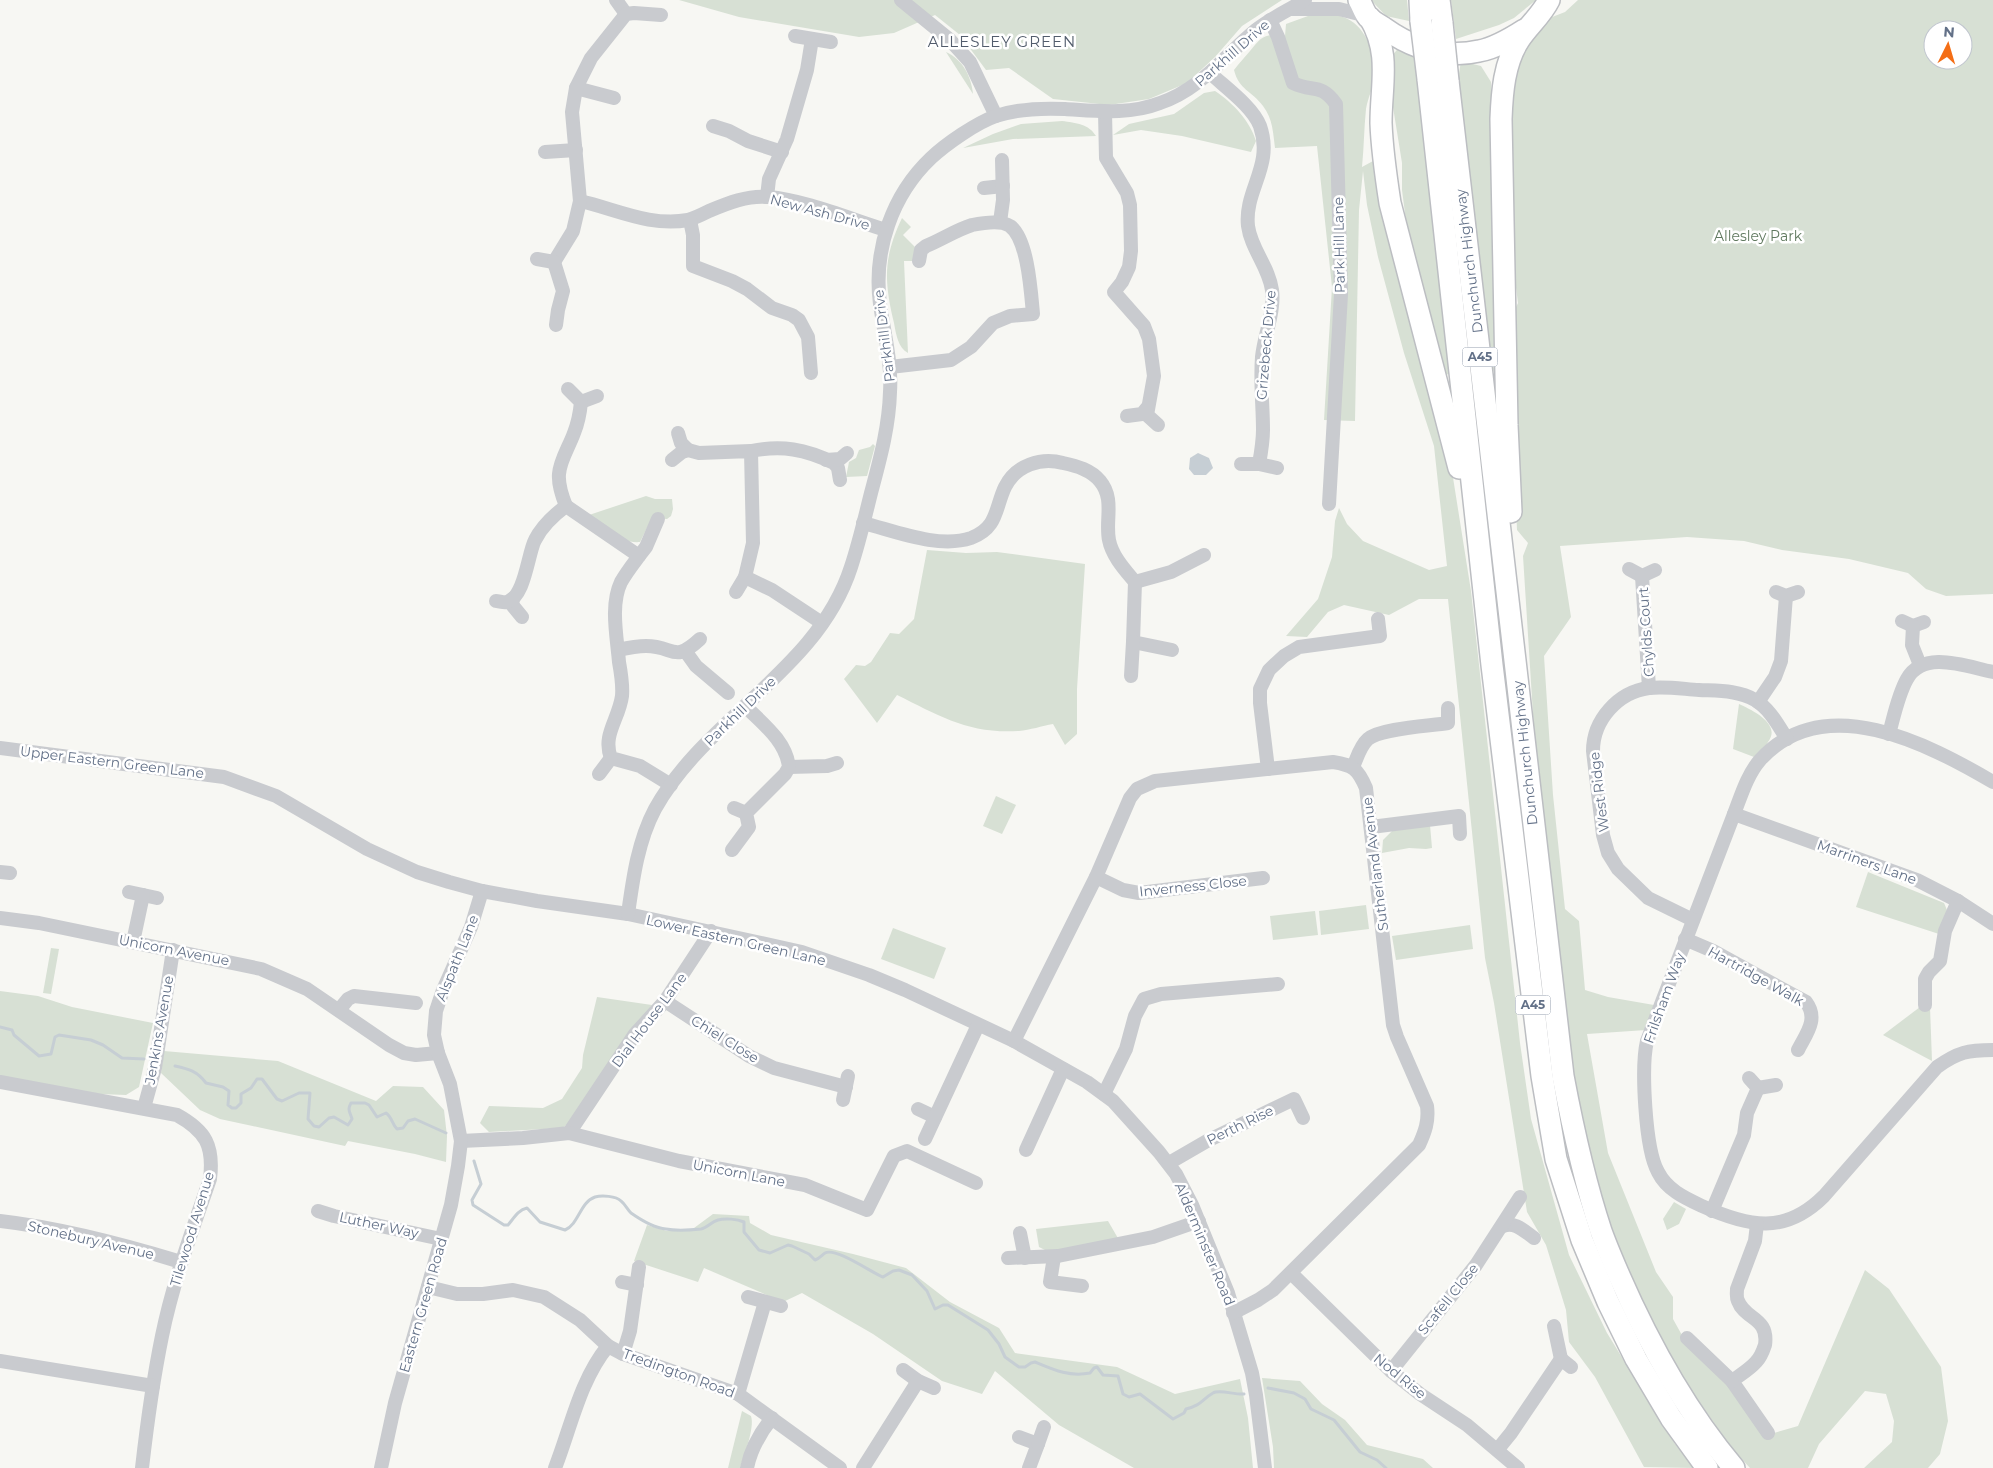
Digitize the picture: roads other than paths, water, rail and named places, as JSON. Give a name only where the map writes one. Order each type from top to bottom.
[{"type":"highway","name":"Dunchurch Highway","points":[[1420,0],[1432,22],[1474,506],[1540,1066],[1556,1159],[1582,1240],[1608,1302],[1632,1351],[1671,1418],[1707,1468]]},
{"type":"highway","name":"Dunchurch Highway","points":[[1432,22],[1439,0]]},
{"type":"highway","points":[[1512,634],[1516,614],[1507,425],[1501,119],[1503,90],[1512,52],[1520,38],[1548,3]]},
{"type":"highway","points":[[1365,11],[1403,40],[1423,49],[1444,53],[1479,51],[1495,46],[1529,27]]},
{"type":"highway","points":[[1365,11],[1377,30],[1383,48],[1381,123],[1390,204],[1461,477],[1474,506]]},
{"type":"highway","name":"Dunchurch Highway","points":[[1438,80],[1512,634],[1563,1076],[1578,1156],[1601,1232],[1652,1347],[1688,1405],[1734,1468]]},
{"type":"street","points":[[616,0],[626,14]]},
{"type":"street","points":[[901,0],[950,40],[970,62],[996,116]]},
{"type":"street","name":"Parkhill Drive","points":[[628,914],[635,867],[643,838],[655,810],[671,785],[704,746],[780,672],[822,623],[845,584],[883,449],[888,419],[890,367],[878,290],[880,255],[886,230],[900,198],[914,177],[932,158],[962,135],[996,116],[1040,109],[1105,112],[1140,110],[1178,96],[1210,73],[1243,41],[1270,20],[1305,0]]},
{"type":"street","name":"Parkhill Drive","points":[[1290,9],[1365,11]]},
{"type":"street","points":[[556,325],[563,291],[554,262],[573,231],[580,201],[572,112],[576,88],[591,58],[626,14],[662,15]]},
{"type":"street","name":"Park Hill Lane","points":[[1270,20],[1278,37],[1293,82],[1299,86],[1316,88],[1328,93],[1336,104],[1341,294],[1329,504]]},
{"type":"street","points":[[795,36],[831,42]]},
{"type":"street","points":[[767,197],[768,179],[782,152],[806,70],[812,39]]},
{"type":"street","name":"Grizebeck Drive","points":[[1210,73],[1250,110],[1259,124],[1263,140],[1262,169],[1251,198],[1248,226],[1251,241],[1266,269],[1272,293],[1262,357],[1261,404],[1263,429],[1259,464]]},
{"type":"street","points":[[576,88],[614,98]]},
{"type":"street","points":[[1105,112],[1106,158],[1127,193],[1130,205],[1131,251],[1129,267],[1122,282],[1114,292],[1144,326],[1149,339],[1154,376],[1147,415],[1158,425]]},
{"type":"street","points":[[713,126],[729,131],[748,141],[782,152]]},
{"type":"street","points":[[545,152],[576,150]]},
{"type":"street","points":[[1000,222],[1002,160]]},
{"type":"street","points":[[984,188],[1002,186]]},
{"type":"street","name":"New Ash Drive","points":[[580,201],[651,220],[666,222],[690,220],[747,198],[767,197],[806,206],[886,230]]},
{"type":"street","points":[[690,220],[693,242],[693,266],[732,280],[747,288],[772,308],[792,315],[799,320],[808,337],[811,373]]},
{"type":"street","points":[[890,367],[951,360],[971,347],[993,323],[1010,316],[1033,314],[1028,274],[1021,244],[1017,234],[1010,226],[1000,222],[973,225],[926,246],[921,250],[919,261]]},
{"type":"street","points":[[537,259],[554,262]]},
{"type":"street","points":[[568,389],[581,402],[580,414],[574,434],[562,460],[559,474],[561,492],[566,506],[639,556]]},
{"type":"street","points":[[581,402],[597,396]]},
{"type":"street","points":[[1127,416],[1142,414],[1147,408]]},
{"type":"street","points":[[678,433],[681,443],[688,450]]},
{"type":"street","points":[[672,460],[688,450],[699,452],[751,451],[781,447],[794,449],[834,463],[838,468],[840,480]]},
{"type":"street","points":[[736,592],[745,577],[753,543],[751,451]]},
{"type":"street","points":[[826,460],[840,459],[847,453]]},
{"type":"street","points":[[863,523],[930,540],[960,541],[984,532],[991,524],[997,514],[1004,488],[1016,472],[1036,462],[1055,461],[1079,467],[1090,473],[1100,482],[1108,500],[1109,542],[1115,556],[1135,582],[1131,676]]},
{"type":"street","points":[[1241,464],[1259,464],[1277,468]]},
{"type":"street","points":[[496,601],[506,602],[512,599],[524,579],[535,539],[556,513],[566,506]]},
{"type":"street","points":[[611,758],[608,748],[608,737],[617,718],[622,694],[616,611],[618,592],[621,582],[646,547],[658,519]]},
{"type":"street","points":[[1135,582],[1171,572],[1204,555]]},
{"type":"street","name":"Chylds Court","points":[[1629,569],[1649,573],[1649,688]]},
{"type":"street","points":[[745,577],[772,590],[822,623]]},
{"type":"street","points":[[1758,702],[1774,677],[1781,661],[1787,593]]},
{"type":"street","points":[[512,599],[513,606],[522,617]]},
{"type":"street","points":[[1268,769],[1260,703],[1260,689],[1268,670],[1284,656],[1299,647],[1380,636],[1378,619]]},
{"type":"street","points":[[1913,623],[1912,645],[1920,665]]},
{"type":"street","points":[[618,650],[645,646],[679,653],[686,652],[700,639]]},
{"type":"street","points":[[1133,642],[1172,650]]},
{"type":"street","points":[[686,652],[696,666],[728,693]]},
{"type":"street","points":[[1889,734],[1904,685],[1910,674],[1920,665],[1940,662],[1993,672]]},
{"type":"street","name":"West Ridge","points":[[1693,920],[1648,898],[1618,869],[1605,845],[1594,760],[1595,733],[1602,718],[1617,703],[1634,692],[1649,688],[1727,691],[1743,695],[1758,702],[1771,714],[1787,739]]},
{"type":"street","points":[[732,850],[748,827],[740,811],[785,774],[789,768],[784,748],[774,734],[745,706]]},
{"type":"street","points":[[1014,1041],[1096,876],[1130,798],[1138,789],[1155,781],[1333,762],[1352,767],[1368,739],[1383,732],[1448,723],[1448,708]]},
{"type":"street","name":"Frilsham Way","points":[[1993,782],[1936,750],[1868,728],[1840,725],[1811,729],[1787,739],[1775,746],[1759,761],[1749,778],[1734,814],[1645,1052],[1648,1140],[1656,1168],[1666,1184],[1685,1198],[1712,1211],[1756,1224],[1786,1220],[1816,1204],[1937,1067],[1946,1060],[1970,1050],[1993,1050]]},
{"type":"street","name":"Upper Eastern Green Lane","points":[[0,748],[224,777],[276,796],[367,849],[402,865],[449,882],[482,891]]},
{"type":"street","points":[[599,774],[611,758]]},
{"type":"street","points":[[611,758],[640,766],[671,785]]},
{"type":"street","points":[[789,768],[837,764]]},
{"type":"street","name":"Sutherland Avenue","points":[[1234,1312],[1273,1290],[1418,1145],[1425,1132],[1428,1116],[1424,1096],[1404,1054],[1393,1025],[1366,788],[1361,776],[1352,767]]},
{"type":"street","name":"Marriners Lane","points":[[1734,814],[1901,874],[1958,901],[1993,924]]},
{"type":"street","points":[[1371,827],[1459,816],[1460,834]]},
{"type":"street","name":"Inverness Close","points":[[1096,876],[1123,890],[1139,893],[1263,878]]},
{"type":"street","name":"Lower Eastern Green Lane","points":[[482,891],[628,914],[802,952],[869,975],[929,1001]]},
{"type":"street","name":"Alspath Lane","points":[[460,1147],[450,1084],[438,1053],[434,1035],[436,1011],[443,990],[471,927],[482,891]]},
{"type":"street","points":[[129,892],[150,897],[133,942]]},
{"type":"street","points":[[1926,1005],[1925,979],[1940,961],[1945,931],[1958,901]]},
{"type":"street","name":"Unicorn Avenue","points":[[0,918],[38,923],[262,969],[307,990],[404,1053],[416,1056],[438,1053]]},
{"type":"street","name":"Dial House Lane","points":[[569,1133],[635,1034],[665,1001],[710,931]]},
{"type":"street","name":"Hartridge Walk","points":[[1686,939],[1714,952],[1806,1002],[1813,1018],[1798,1050]]},
{"type":"street","name":"Jenkins Avenue","points":[[144,1108],[156,1062],[173,950]]},
{"type":"street","points":[[1104,1094],[1126,1049],[1135,1016],[1144,999],[1161,994],[1278,984]]},
{"type":"street","points":[[339,1010],[348,999],[354,996],[416,1003]]},
{"type":"street","name":"Chiel Close","points":[[665,1001],[749,1056],[774,1068],[846,1088]]},
{"type":"street","name":"Alderminster Road","points":[[929,1001],[1014,1041],[1087,1082],[1120,1109],[1169,1163],[1184,1188],[1199,1221],[1234,1312],[1252,1373],[1265,1468]]},
{"type":"street","points":[[926,1139],[978,1025]]},
{"type":"street","points":[[1026,1150],[1039,1134],[1063,1069]]},
{"type":"street","name":"Tilewood Avenue","points":[[0,1082],[177,1115],[191,1122],[208,1142],[211,1154],[210,1179],[182,1262],[162,1335],[142,1468]]},
{"type":"street","points":[[1712,1211],[1744,1135],[1754,1083],[1776,1085]]},
{"type":"street","name":"Perth Rise","points":[[1169,1163],[1207,1141],[1294,1099],[1303,1118]]},
{"type":"street","points":[[918,1109],[935,1117]]},
{"type":"street","name":"Unicorn Lane","points":[[460,1147],[569,1133],[679,1161],[805,1185],[867,1210],[894,1156],[907,1151],[976,1183]]},
{"type":"street","name":"Eastern Green Road","points":[[382,1468],[395,1404],[451,1205],[460,1147]]},
{"type":"street","name":"Scafell Close","points":[[1391,1371],[1476,1265],[1520,1198]]},
{"type":"street","name":"Luther Way","points":[[318,1211],[441,1239]]},
{"type":"street","name":"Stonebury Avenue","points":[[0,1221],[75,1233],[129,1246],[182,1262]]},
{"type":"street","points":[[1008,1258],[1054,1257],[1153,1237],[1199,1221]]},
{"type":"street","points":[[1732,1381],[1761,1356],[1765,1341],[1763,1326],[1742,1307],[1738,1302],[1737,1296],[1737,1290],[1755,1241],[1756,1224]]},
{"type":"street","points":[[1503,1226],[1515,1225],[1534,1238]]},
{"type":"street","points":[[1020,1233],[1025,1258]]},
{"type":"street","points":[[1054,1257],[1050,1282],[1082,1286]]},
{"type":"street","points":[[623,1354],[630,1331],[639,1267]]},
{"type":"street","name":"Nod Rise","points":[[1291,1273],[1391,1371],[1420,1394],[1467,1425],[1518,1468]]},
{"type":"street","points":[[622,1282],[637,1285]]},
{"type":"street","name":"Tredington Road","points":[[428,1287],[457,1294],[483,1294],[513,1290],[544,1297],[580,1320],[608,1346],[623,1354],[744,1397],[840,1468]]},
{"type":"street","points":[[748,1298],[781,1306]]},
{"type":"street","points":[[744,1397],[765,1302]]},
{"type":"street","points":[[1498,1450],[1566,1363],[1554,1326]]},
{"type":"street","points":[[1687,1338],[1732,1381],[1768,1433]]},
{"type":"street","points":[[555,1468],[582,1392],[597,1359],[608,1346]]},
{"type":"street","points":[[0,1361],[153,1386]]},
{"type":"street","points":[[903,1370],[918,1381],[934,1388]]},
{"type":"street","points":[[863,1468],[918,1381]]},
{"type":"street","points":[[747,1468],[750,1455],[760,1434],[772,1418]]},
{"type":"street","points":[[1029,1468],[1044,1427]]},
{"type":"street","points":[[1019,1437],[1038,1444]]},
{"type":"waterway","points":[[0,1027],[12,1030],[14,1035],[39,1056],[51,1054],[55,1037],[59,1035],[91,1040],[103,1045],[122,1058],[144,1059]]},
{"type":"waterway","points":[[175,1066],[192,1071],[206,1083],[223,1087],[229,1091],[228,1105],[232,1108],[236,1108],[241,1103],[241,1094],[251,1088],[257,1079],[262,1079],[277,1099],[282,1101],[299,1093],[310,1093],[308,1119],[314,1126],[319,1127],[329,1118],[334,1117],[348,1125],[352,1119],[349,1109],[351,1103],[365,1103],[369,1105],[377,1117],[386,1113],[390,1116],[397,1129],[403,1128],[408,1121],[415,1119],[446,1133]]},
{"type":"waterway","points":[[474,1161],[481,1184],[472,1200],[473,1205],[504,1225],[508,1225],[519,1212],[527,1208],[540,1222],[565,1230],[570,1227],[586,1203],[595,1197],[601,1196],[619,1199],[635,1216],[657,1227],[670,1230],[701,1229],[718,1220],[738,1220],[744,1222],[744,1232],[759,1250],[770,1253],[788,1245],[809,1254],[815,1260],[825,1253],[837,1254],[883,1277],[899,1270],[912,1275],[927,1291],[935,1309],[948,1305],[988,1330],[999,1344],[1005,1357],[1019,1367],[1025,1367],[1035,1362],[1055,1370],[1075,1374],[1090,1373],[1097,1367],[1103,1375],[1118,1376],[1123,1394],[1129,1397],[1140,1394],[1173,1419],[1184,1413],[1186,1409],[1198,1404],[1216,1392],[1244,1394]]},
{"type":"waterway","points":[[1268,1388],[1294,1393],[1305,1399],[1311,1409],[1334,1420],[1360,1452],[1377,1460],[1386,1468]]},
{"type":"district","name":"ALLESLEY GREEN","points":[[1002,42]]},
{"type":"park label","name":"Allesley Park","points":[[1758,236]]}]
